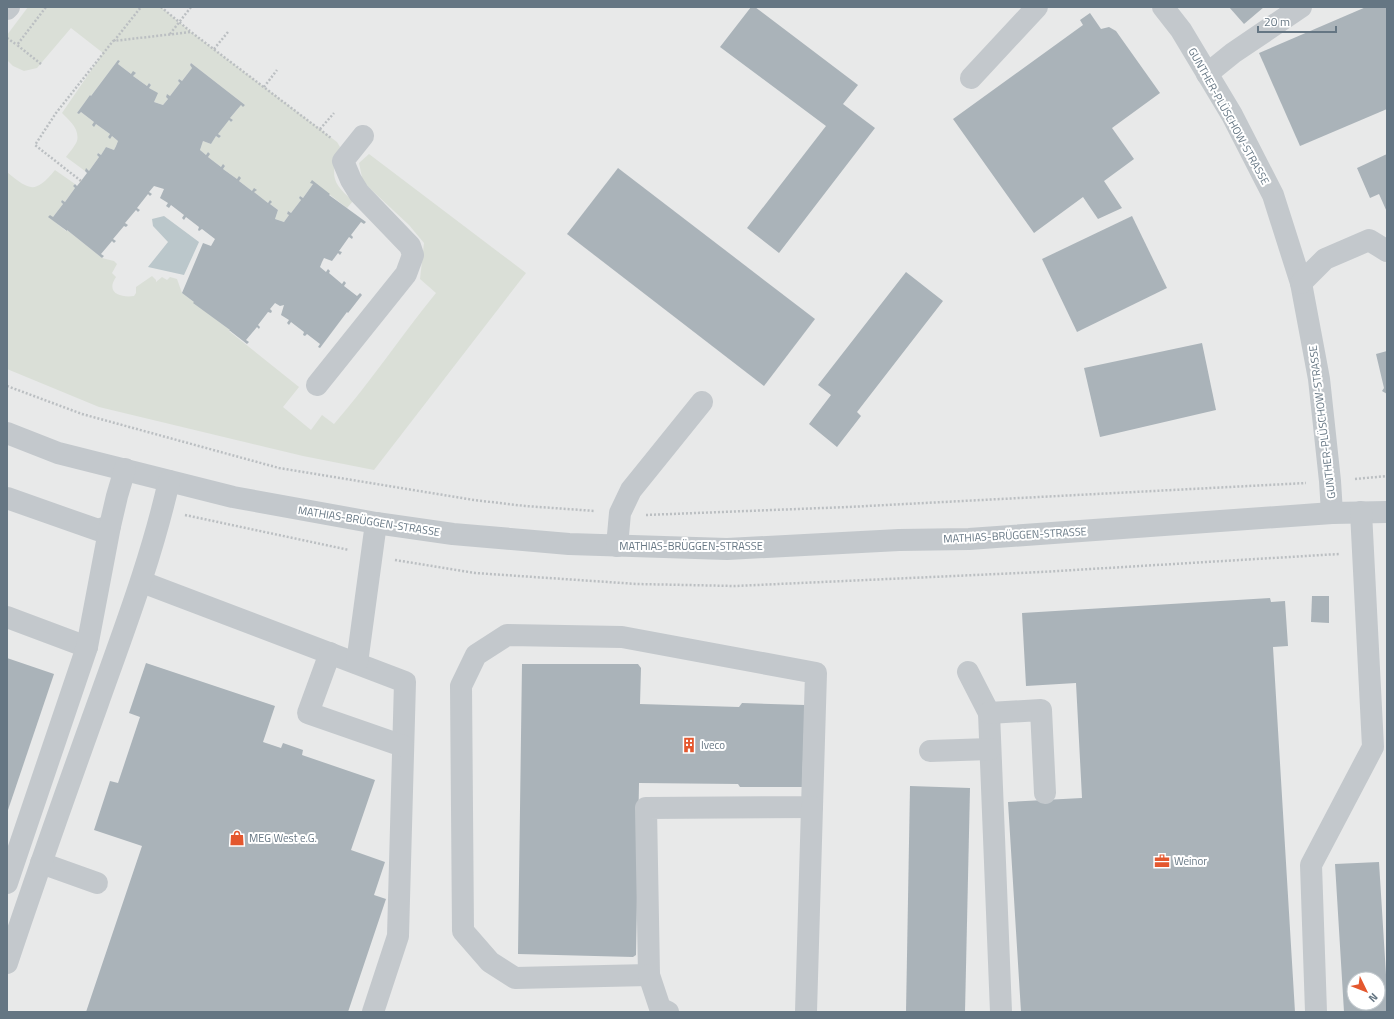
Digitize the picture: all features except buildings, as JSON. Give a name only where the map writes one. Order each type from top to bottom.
[{"type":"street","points":[[971,78],[1037,7]]},
{"type":"street","name":"GUNTHER-PLÜSCHOW-STRASSE","points":[[1163,7],[1181,30],[1232,115],[1273,195],[1301,283],[1319,379],[1332,513]]},
{"type":"street","points":[[1207,74],[1233,53],[1301,7]]},
{"type":"street","points":[[317,385],[406,274],[413,255],[410,246],[359,193],[351,180],[343,161],[363,136]]},
{"type":"street","points":[[1301,283],[1325,259],[1370,240],[1387,251]]},
{"type":"street","points":[[617,546],[620,513],[631,490],[702,402]]},
{"type":"street","name":"MATHIAS-BRÜGGEN-STRASSE","points":[[7,433],[58,453],[233,497],[376,523],[453,534],[569,544],[727,549],[899,540],[969,539],[1332,513],[1387,512]]},
{"type":"street","points":[[7,883],[87,647],[110,526],[125,470]]},
{"type":"street","points":[[7,963],[41,862],[142,582],[170,481]]},
{"type":"street","points":[[7,498],[98,530],[110,526]]},
{"type":"street","points":[[1316,1012],[1311,865],[1373,747],[1361,512]]},
{"type":"street","points":[[357,663],[376,523]]},
{"type":"street","points":[[142,582],[405,682],[398,936],[373,1012]]},
{"type":"street","points":[[7,617],[87,647]]},
{"type":"street","points":[[649,975],[515,978],[490,962],[463,931],[461,686],[476,655],[507,635],[622,637],[816,673],[806,1012]]},
{"type":"street","points":[[330,653],[308,713],[403,746]]},
{"type":"street","points":[[968,672],[989,713],[1001,1012]]},
{"type":"street","points":[[989,713],[1041,710],[1046,793]]},
{"type":"street","points":[[930,752],[990,749]]},
{"type":"street","points":[[668,1012],[660,1008],[649,975],[646,808],[812,807]]},
{"type":"street","points":[[41,862],[97,883]]},
{"type":"path","points":[[17,45],[46,7]]},
{"type":"path","points":[[81,181],[35,145],[56,113],[141,7]]},
{"type":"path","points":[[161,7],[190,32],[337,142],[363,136]]},
{"type":"path","points":[[170,34],[191,7]]},
{"type":"path","points":[[113,41],[190,32]]},
{"type":"path","points":[[214,50],[228,32]]},
{"type":"path","points":[[7,38],[17,45],[29,54],[41,64],[7,38]]},
{"type":"path","points":[[264,86],[277,70]]},
{"type":"path","points":[[320,129],[334,113]]},
{"type":"path","points":[[1330,481],[1387,476]]},
{"type":"path","points":[[971,576],[1362,552]]},
{"type":"shaded area","points":[[7,7],[1387,7],[1387,1012],[7,1012]]},
{"type":"shaded area","points":[[28,7],[161,7],[191,32],[337,142],[340,147],[335,164],[334,177],[336,183],[353,201],[347,208],[312,181],[311,183],[313,184],[303,198],[300,196],[299,198],[301,200],[291,213],[288,211],[287,214],[289,215],[284,222],[275,219],[278,210],[270,204],[270,200],[268,203],[254,192],[256,190],[252,191],[239,181],[239,177],[237,179],[223,169],[225,166],[223,165],[221,167],[208,157],[208,152],[206,155],[200,150],[203,141],[211,144],[216,136],[219,138],[221,136],[218,134],[228,120],[231,122],[233,120],[230,118],[241,105],[245,105],[191,63],[190,65],[192,68],[182,81],[179,79],[178,81],[180,83],[170,96],[167,95],[166,97],[168,99],[163,105],[154,102],[157,93],[149,88],[151,85],[149,83],[147,86],[133,76],[136,73],[131,74],[118,64],[120,61],[118,60],[77,113],[79,114],[81,112],[94,122],[94,126],[96,124],[110,134],[108,137],[110,138],[112,136],[118,141],[114,150],[106,147],[101,155],[98,153],[97,155],[99,157],[89,171],[86,169],[85,171],[66,157],[76,143],[78,137],[73,125],[62,113],[103,53],[71,28],[37,68],[24,71],[13,66],[7,60],[7,35]]},
{"type":"shaded area","points":[[369,154],[526,273],[374,470],[303,456],[99,407],[7,369],[7,172],[21,183],[32,187],[42,183],[55,170],[75,184],[73,186],[75,188],[65,202],[62,200],[61,202],[63,204],[53,217],[49,217],[102,258],[114,261],[117,264],[112,273],[116,277],[113,282],[113,291],[124,296],[134,296],[136,293],[136,287],[152,276],[156,282],[162,277],[167,280],[170,277],[177,279],[182,293],[230,330],[229,331],[299,387],[283,407],[311,430],[322,415],[334,424],[436,293],[420,279],[424,243],[409,225],[363,182],[359,163]]},
{"type":"shaded area","points":[[164,216],[199,242],[184,275],[148,267],[168,242],[153,226],[152,219]]},
{"type":"place","name":"Iveco","points":[[689,745]]},
{"type":"place","name":"MEG West e.G.","points":[[237,838]]},
{"type":"place","name":"Weinor","points":[[1162,861]]}]
